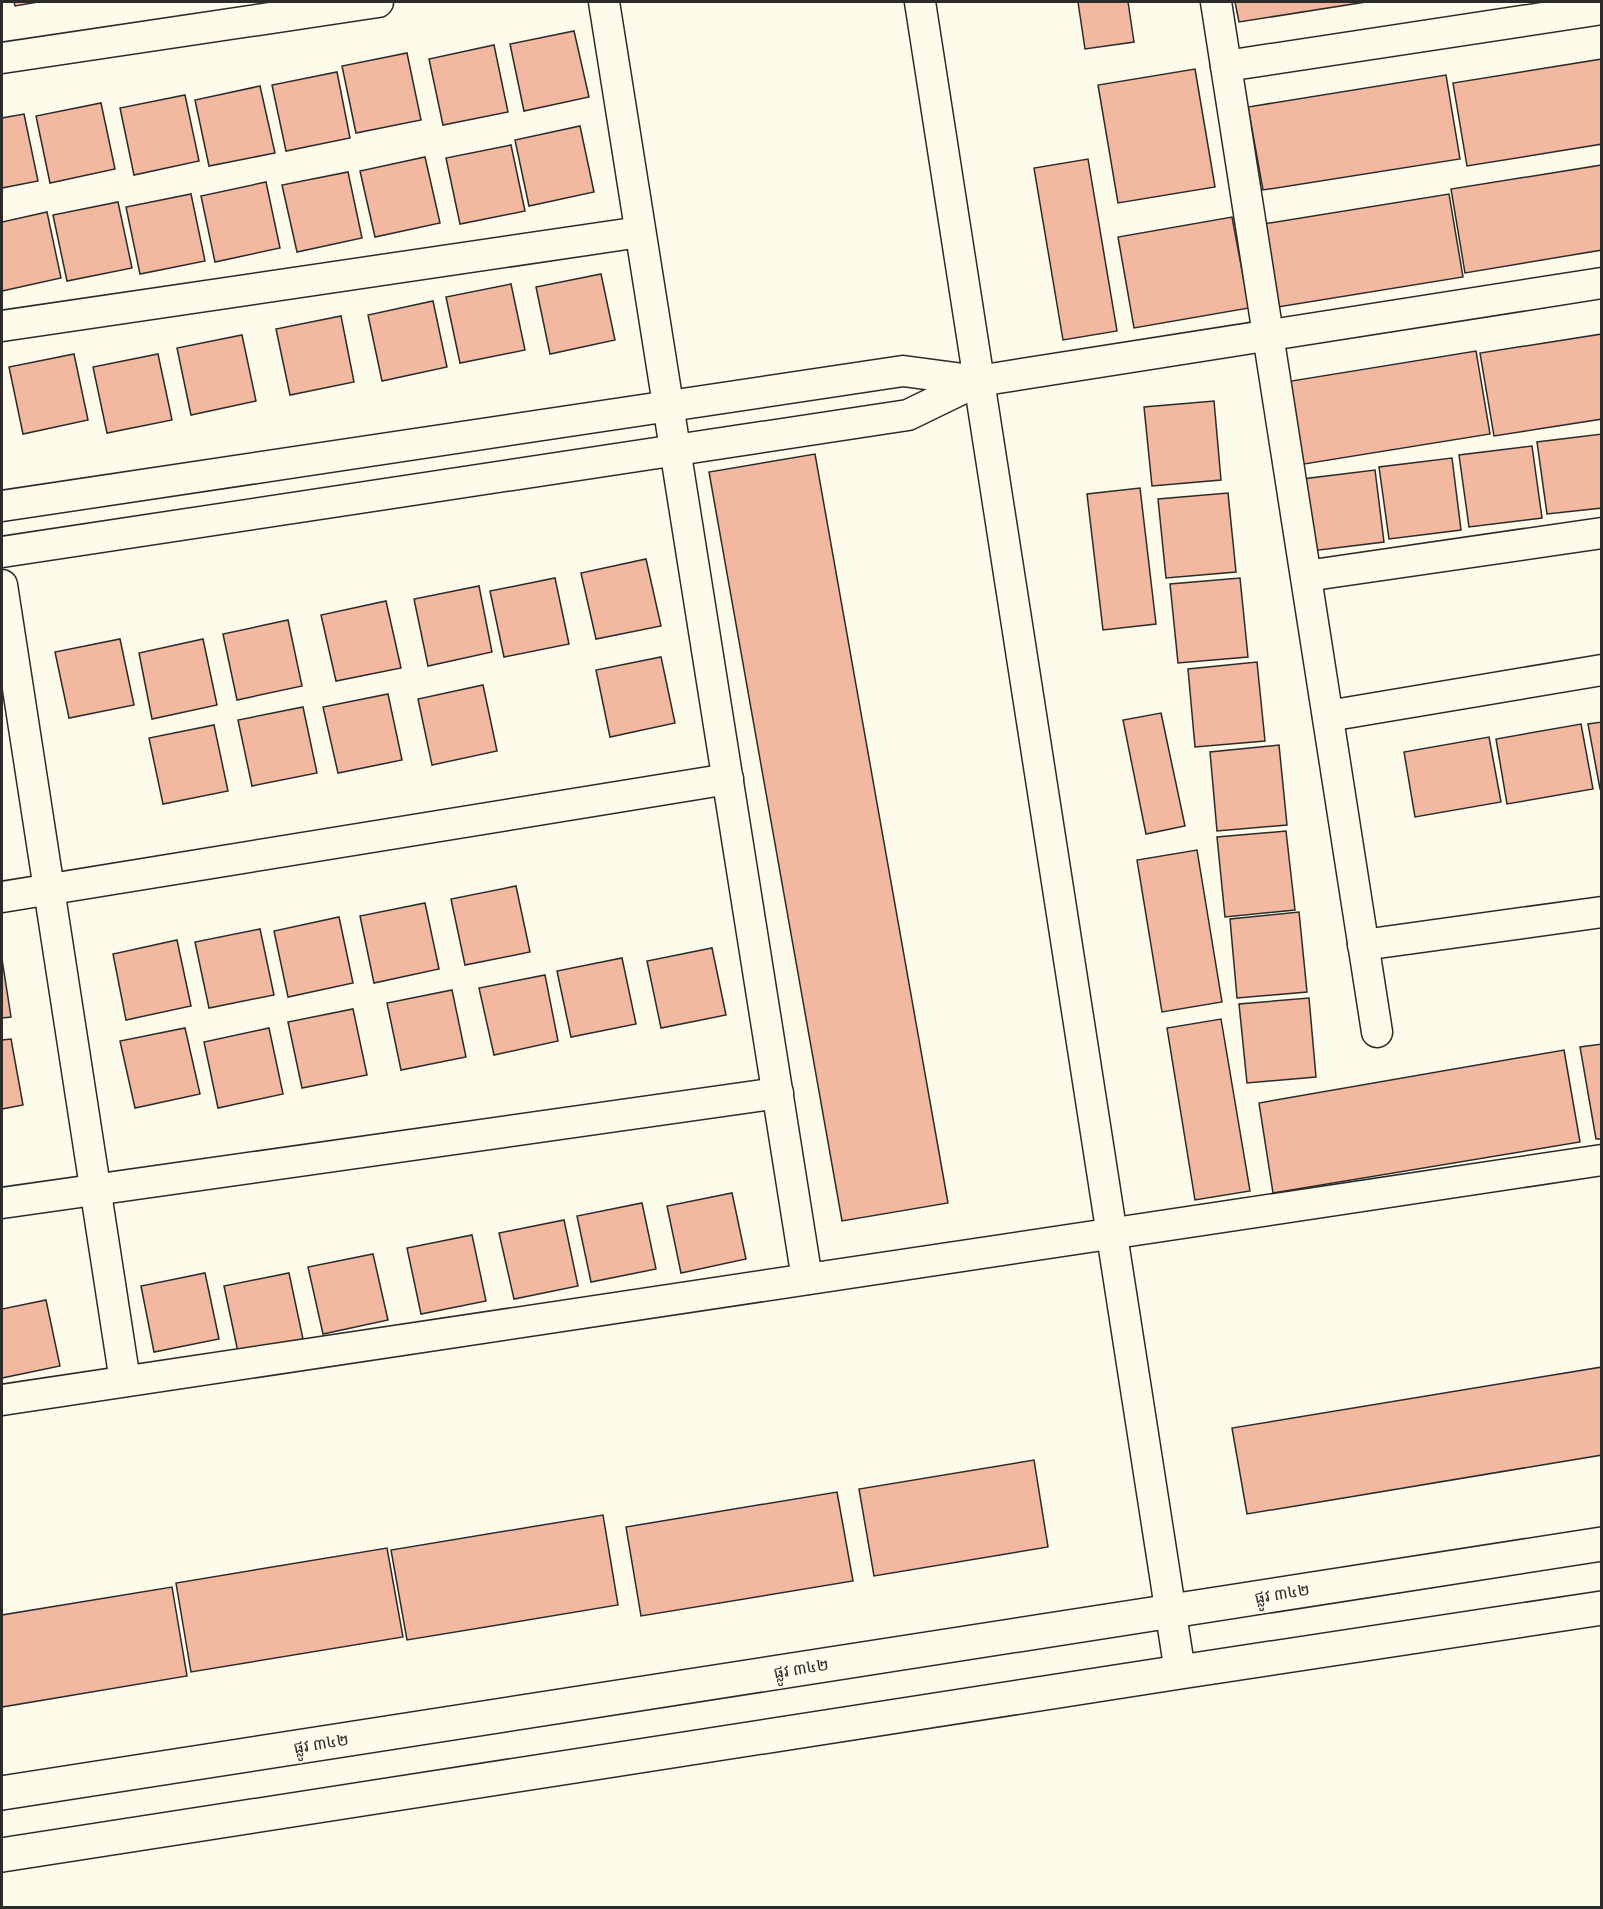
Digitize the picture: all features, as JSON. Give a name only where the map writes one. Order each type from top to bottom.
[{"type":"main road","name":"ផ្លូវ ៣៤២","points":[[2,1793],[1602,1544]]},
{"type":"main road","points":[[2,1855],[1602,1608]]},
{"type":"street","points":[[2,57],[378,2]]},
{"type":"street","points":[[604,2],[807,1279]]},
{"type":"street","points":[[920,2],[1180,1672]]},
{"type":"street","points":[[1216,2],[1377,1032]]},
{"type":"street","points":[[1226,66],[1602,9]]},
{"type":"street","points":[[2,326],[640,232]]},
{"type":"street","points":[[2,506],[903,371],[978,381],[1602,283]]},
{"type":"street","points":[[2,552],[908,415],[978,381]]},
{"type":"street","points":[[1306,576],[1602,533]]},
{"type":"street","points":[[2,585],[125,1381]]},
{"type":"street","points":[[1328,716],[1602,670]]},
{"type":"street","points":[[2,897],[728,779]]},
{"type":"street","points":[[1364,945],[1602,912]]},
{"type":"street","points":[[2,1203],[778,1093]]},
{"type":"street","points":[[2,1400],[1602,1160]]},
{"type":"building","points":[[14,2],[38,2],[15,6]]},
{"type":"building","points":[[1078,2],[1128,2],[1134,42],[1085,49]]},
{"type":"building","points":[[1235,2],[1366,2],[1239,22]]},
{"type":"building","points":[[574,31],[589,97],[524,111],[510,44]]},
{"type":"building","points":[[494,45],[508,112],[443,125],[429,59]]},
{"type":"building","points":[[407,53],[421,120],[356,133],[342,66]]},
{"type":"building","points":[[1602,59],[1602,144],[1467,166],[1453,83]]},
{"type":"building","points":[[1195,69],[1215,187],[1118,203],[1098,85]]},
{"type":"building","points":[[337,72],[350,138],[286,151],[272,85]]},
{"type":"building","points":[[1446,75],[1460,159],[1263,190],[1248,107]]},
{"type":"building","points":[[260,86],[275,153],[209,166],[195,100]]},
{"type":"building","points":[[185,95],[199,161],[134,175],[120,108]]},
{"type":"building","points":[[101,103],[115,169],[50,183],[36,116]]},
{"type":"building","points":[[24,114],[38,181],[2,188],[2,118]]},
{"type":"building","points":[[580,126],[594,192],[529,206],[515,140]]},
{"type":"building","points":[[511,145],[525,211],[460,224],[446,158]]},
{"type":"building","points":[[425,157],[440,223],[375,237],[360,171]]},
{"type":"building","points":[[1088,159],[1117,331],[1063,340],[1034,168]]},
{"type":"building","points":[[1602,165],[1602,250],[1465,273],[1451,189]]},
{"type":"building","points":[[348,172],[362,238],[297,252],[282,185]]},
{"type":"building","points":[[266,182],[280,248],[215,262],[201,196]]},
{"type":"building","points":[[191,194],[205,261],[140,274],[126,207]]},
{"type":"building","points":[[1449,194],[1463,277],[1265,309],[1251,226]]},
{"type":"building","points":[[118,202],[132,268],[67,281],[53,215]]},
{"type":"building","points":[[47,212],[61,278],[2,291],[2,222]]},
{"type":"building","points":[[1232,217],[1249,308],[1134,328],[1118,237]]},
{"type":"building","points":[[601,274],[615,340],[550,354],[536,287]]},
{"type":"building","points":[[511,284],[525,350],[460,363],[446,297]]},
{"type":"building","points":[[433,301],[447,367],[382,381],[368,315]]},
{"type":"building","points":[[341,316],[354,382],[290,395],[276,329]]},
{"type":"building","points":[[1602,334],[1602,419],[1494,436],[1480,353]]},
{"type":"building","points":[[242,335],[256,401],[191,415],[177,348]]},
{"type":"building","points":[[1476,351],[1490,434],[1292,466],[1279,383]]},
{"type":"building","points":[[74,354],[88,420],[23,434],[9,367]]},
{"type":"building","points":[[158,354],[172,420],[107,433],[93,367]]},
{"type":"building","points":[[1214,401],[1221,480],[1152,486],[1144,407]]},
{"type":"building","points":[[1602,434],[1602,508],[1547,514],[1537,442]]},
{"type":"building","points":[[1532,446],[1542,518],[1469,527],[1459,455]]},
{"type":"building","points":[[815,454],[948,1203],[842,1221],[709,472]]},
{"type":"building","points":[[1452,458],[1461,530],[1389,539],[1379,467]]},
{"type":"building","points":[[1375,470],[1384,542],[1311,551],[1302,479]]},
{"type":"building","points":[[1140,488],[1156,624],[1103,630],[1087,494]]},
{"type":"building","points":[[1228,493],[1236,572],[1166,578],[1158,499]]},
{"type":"building","points":[[646,559],[661,626],[596,639],[581,573]]},
{"type":"building","points":[[555,578],[569,644],[504,657],[490,591]]},
{"type":"building","points":[[1240,578],[1248,657],[1178,663],[1170,584]]},
{"type":"building","points":[[479,586],[492,652],[428,666],[414,599]]},
{"type":"building","points":[[386,601],[401,668],[336,681],[321,615]]},
{"type":"building","points":[[288,620],[302,686],[237,700],[223,634]]},
{"type":"building","points":[[120,639],[134,705],[69,718],[55,652]]},
{"type":"building","points":[[203,639],[217,705],[152,719],[139,653]]},
{"type":"building","points":[[661,657],[675,723],[610,737],[596,670]]},
{"type":"building","points":[[1257,662],[1265,741],[1195,747],[1188,669]]},
{"type":"building","points":[[483,685],[497,751],[432,765],[418,699]]},
{"type":"building","points":[[388,694],[402,760],[338,773],[323,707]]},
{"type":"building","points":[[303,707],[317,773],[252,786],[238,720]]},
{"type":"building","points":[[1161,713],[1185,826],[1146,834],[1123,720]]},
{"type":"building","points":[[1602,722],[1602,789],[1600,789],[1588,724]]},
{"type":"building","points":[[1581,724],[1593,789],[1507,804],[1496,739]]},
{"type":"building","points":[[214,725],[228,791],[163,804],[149,738]]},
{"type":"building","points":[[1489,737],[1501,802],[1415,817],[1404,752]]},
{"type":"building","points":[[1279,745],[1287,825],[1217,831],[1210,752]]},
{"type":"building","points":[[1286,831],[1295,910],[1225,917],[1217,837]]},
{"type":"building","points":[[1197,850],[1222,1002],[1162,1012],[1137,860]]},
{"type":"building","points":[[516,886],[530,952],[465,965],[451,899]]},
{"type":"building","points":[[425,903],[439,969],[374,983],[360,916]]},
{"type":"building","points":[[1299,912],[1307,992],[1237,998],[1230,919]]},
{"type":"building","points":[[339,917],[353,983],[288,997],[274,931]]},
{"type":"building","points":[[260,929],[274,995],[209,1008],[195,942]]},
{"type":"building","points":[[177,940],[191,1006],[126,1020],[113,954]]},
{"type":"building","points":[[712,948],[726,1015],[661,1028],[647,961]]},
{"type":"building","points":[[622,958],[636,1024],[571,1037],[557,971]]},
{"type":"building","points":[[2,959],[11,1017],[2,1018]]},
{"type":"building","points":[[545,975],[558,1041],[494,1055],[479,988]]},
{"type":"building","points":[[452,990],[466,1057],[401,1070],[387,1003]]},
{"type":"building","points":[[1309,998],[1316,1077],[1247,1083],[1239,1004]]},
{"type":"building","points":[[353,1009],[367,1075],[302,1088],[288,1022]]},
{"type":"building","points":[[1221,1019],[1250,1191],[1195,1200],[1167,1028]]},
{"type":"building","points":[[185,1028],[200,1094],[135,1108],[120,1041]]},
{"type":"building","points":[[269,1028],[283,1094],[218,1108],[204,1042]]},
{"type":"building","points":[[11,1039],[23,1105],[2,1109],[2,1040]]},
{"type":"building","points":[[1602,1044],[1602,1139],[1596,1139],[1580,1047]]},
{"type":"building","points":[[1564,1050],[1580,1142],[1273,1193],[1259,1103]]},
{"type":"building","points":[[732,1193],[746,1259],[681,1273],[667,1206]]},
{"type":"building","points":[[642,1203],[656,1269],[591,1282],[577,1216]]},
{"type":"building","points":[[564,1220],[578,1286],[514,1299],[499,1233]]},
{"type":"building","points":[[472,1235],[486,1301],[421,1314],[407,1248]]},
{"type":"building","points":[[373,1254],[388,1320],[323,1334],[308,1267]]},
{"type":"building","points":[[205,1273],[219,1339],[154,1352],[141,1286]]},
{"type":"building","points":[[289,1273],[303,1339],[238,1352],[224,1286]]},
{"type":"building","points":[[46,1300],[60,1366],[2,1378],[2,1309]]},
{"type":"building","points":[[1602,1367],[1602,1455],[1247,1514],[1232,1428]]},
{"type":"building","points":[[1034,1460],[1048,1547],[874,1576],[859,1489]]},
{"type":"building","points":[[837,1492],[853,1581],[641,1616],[626,1527]]},
{"type":"building","points":[[603,1515],[618,1605],[407,1640],[391,1550]]},
{"type":"building","points":[[387,1548],[403,1637],[191,1672],[176,1583]]},
{"type":"building","points":[[172,1587],[187,1676],[2,1707],[2,1615]]}]
